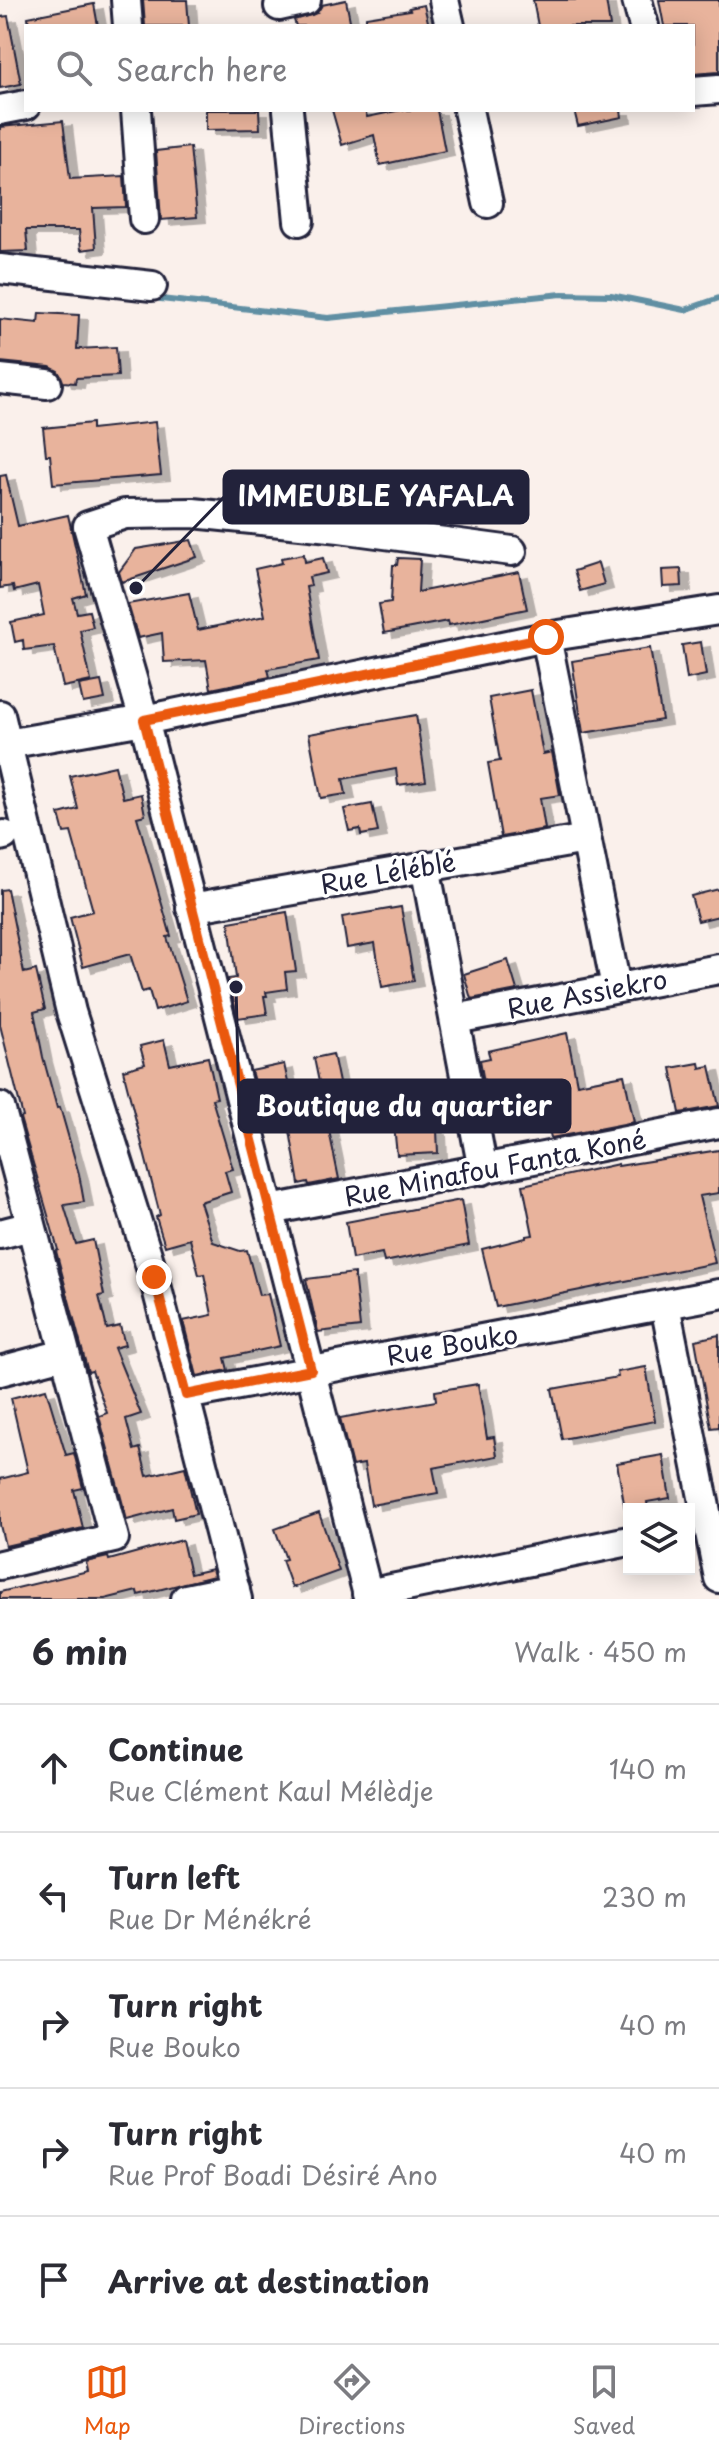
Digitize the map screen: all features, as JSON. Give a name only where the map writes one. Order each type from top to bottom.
[{"type":"street","points":[[126,0],[128,24]]},
{"type":"street","points":[[444,0],[450,24]]},
{"type":"street","points":[[637,0],[643,24]]},
{"type":"street","points":[[695,91],[719,89]]},
{"type":"street","points":[[0,110],[24,105]]},
{"type":"street","points":[[136,112],[144,219]]},
{"type":"street","points":[[288,112],[299,221]]},
{"type":"street","points":[[468,112],[488,203]]},
{"type":"street","points":[[0,269],[152,286]]},
{"type":"street","points":[[0,379],[47,384]]},
{"type":"street","points":[[512,551],[340,528],[193,513],[125,514],[88,526],[144,720],[368,1597],[623,1542]]},
{"type":"street","points":[[7,744],[144,720],[546,637],[719,610]]},
{"type":"street","points":[[546,637],[616,987]]},
{"type":"street","points":[[0,715],[71,1012],[154,1277],[236,1594],[186,1599]]},
{"type":"street","name":"Rue Léléblé","points":[[191,908],[586,839]]},
{"type":"street","points":[[425,866],[483,1170]]},
{"type":"street","name":"Rue Assiekro","points":[[455,1019],[719,969]]},
{"type":"street","points":[[0,1107],[114,1538],[0,1565]]},
{"type":"street","name":"Rue Minafou Fanta Koné","points":[[270,1210],[719,1123]]},
{"type":"street","points":[[0,1234],[31,1226]]},
{"type":"street","name":"Rue Bouko","points":[[186,1395],[719,1294]]},
{"type":"street","points":[[665,1305],[699,1527],[719,1578]]},
{"type":"street","points":[[0,1371],[64,1354]]},
{"type":"building","points":[[143,0],[187,0],[189,24],[145,24]]},
{"type":"building","points":[[346,0],[351,24],[295,24],[294,20],[317,13],[322,5]]},
{"type":"building","points":[[533,0],[606,0],[610,24],[538,24]]},
{"type":"building","points":[[659,0],[719,0],[719,72],[695,74],[695,24],[664,24]]},
{"type":"building","points":[[94,4],[98,24],[29,24],[28,17]]},
{"type":"building","points":[[424,5],[429,24],[366,24],[366,17]]},
{"type":"building","points":[[8,16],[21,84],[0,88],[0,17]]},
{"type":"building","points":[[206,112],[259,112],[260,129],[206,130]]},
{"type":"building","points":[[333,112],[366,112],[367,117],[391,112],[437,112],[445,151],[380,165],[374,135],[342,145]]},
{"type":"building","points":[[574,112],[621,112],[622,117],[578,126]]},
{"type":"building","points":[[63,121],[70,179],[124,176],[126,207],[93,208],[96,248],[81,250],[79,230],[26,230],[28,251],[0,252],[0,127]]},
{"type":"building","points":[[190,147],[197,217],[161,220],[156,151]]},
{"type":"building","points":[[39,313],[79,315],[77,349],[116,347],[118,376],[76,378],[75,383],[63,382],[58,371],[50,367],[0,362],[0,319],[38,323]]},
{"type":"building","points":[[155,422],[161,475],[53,484],[43,428],[92,423],[92,429]]},
{"type":"building","points":[[6,475],[18,526],[68,515],[86,594],[73,598],[77,613],[89,611],[93,627],[80,630],[91,681],[63,687],[54,646],[24,650],[23,640],[15,642],[11,622],[44,615],[38,585],[14,591],[13,586],[0,588],[0,476]]},
{"type":"building","points":[[191,540],[197,557],[122,582],[119,572],[136,549]]},
{"type":"building","points":[[304,554],[305,562],[323,558],[327,573],[309,577],[311,586],[306,587],[319,660],[268,669],[270,677],[211,689],[206,660],[164,662],[162,633],[138,638],[128,604],[189,593],[198,630],[265,616],[255,569],[282,563],[281,558]]},
{"type":"building","points":[[398,558],[420,559],[418,592],[519,572],[527,609],[449,625],[448,621],[384,633],[379,604],[391,602],[393,565],[397,565]]},
{"type":"building","points":[[598,563],[604,584],[580,591],[574,571]]},
{"type":"building","points":[[681,569],[682,586],[663,587],[662,570]]},
{"type":"building","points":[[701,642],[706,675],[687,679],[682,645]]},
{"type":"building","points":[[650,648],[662,720],[583,733],[572,661]]},
{"type":"building","points":[[101,681],[105,699],[83,703],[79,685]]},
{"type":"building","points":[[531,690],[543,754],[552,752],[560,795],[540,798],[545,829],[501,837],[488,763],[500,761],[489,698]]},
{"type":"building","points":[[416,715],[426,781],[398,785],[396,769],[343,779],[346,794],[321,798],[309,734]]},
{"type":"building","points":[[115,766],[123,798],[141,794],[145,815],[137,817],[171,936],[167,937],[187,1001],[155,1011],[149,990],[142,992],[130,954],[83,967],[70,917],[93,911],[71,832],[64,833],[59,814],[78,809],[70,776]]},
{"type":"building","points":[[372,804],[378,832],[361,835],[360,829],[349,831],[344,809]]},
{"type":"building","points":[[7,889],[24,973],[36,970],[45,1009],[34,1012],[43,1057],[79,1174],[84,1202],[64,1205],[76,1244],[93,1240],[104,1295],[99,1296],[107,1329],[120,1326],[125,1345],[114,1348],[141,1414],[126,1419],[134,1450],[140,1448],[147,1476],[185,1467],[196,1514],[174,1519],[172,1508],[127,1520],[99,1416],[107,1413],[92,1371],[88,1372],[58,1250],[20,1118],[23,1117],[0,1025],[0,890]]},
{"type":"building","points":[[719,889],[719,916],[698,921],[691,896]]},
{"type":"building","points":[[401,907],[414,981],[382,987],[375,943],[347,948],[342,917]]},
{"type":"building","points":[[287,912],[296,971],[285,972],[287,989],[266,992],[267,1014],[238,1018],[228,979],[236,978],[229,922]]},
{"type":"building","points":[[508,960],[517,990],[471,999],[464,974]]},
{"type":"building","points":[[567,1033],[577,1084],[624,1075],[634,1122],[551,1138],[541,1089],[487,1099],[480,1060],[490,1058],[488,1051]]},
{"type":"building","points":[[164,1040],[170,1065],[208,1057],[217,1098],[212,1099],[233,1169],[225,1171],[231,1192],[200,1202],[213,1242],[240,1251],[247,1250],[259,1295],[268,1294],[280,1346],[225,1358],[228,1370],[197,1376],[183,1321],[212,1315],[204,1274],[199,1275],[190,1239],[165,1246],[123,1070],[145,1064],[140,1046]]},
{"type":"building","points":[[333,1054],[344,1107],[325,1111],[314,1058]]},
{"type":"building","points":[[699,1063],[700,1068],[710,1066],[719,1106],[680,1113],[671,1068]]},
{"type":"building","points":[[284,1064],[291,1096],[260,1103],[251,1071]]},
{"type":"building","points":[[429,1092],[438,1153],[397,1155],[391,1097]]},
{"type":"building","points":[[324,1106],[339,1179],[299,1184],[287,1113]]},
{"type":"building","points":[[719,1150],[719,1193],[699,1196],[715,1263],[496,1307],[482,1249],[533,1235],[523,1185],[618,1164]]},
{"type":"building","points":[[461,1200],[469,1245],[384,1262],[382,1253],[352,1259],[346,1222]]},
{"type":"building","points":[[354,1273],[360,1327],[318,1332],[306,1279]]},
{"type":"building","points":[[719,1335],[719,1427],[711,1428],[695,1340]]},
{"type":"building","points":[[646,1367],[655,1421],[562,1439],[552,1389],[618,1377],[617,1372]]},
{"type":"building","points":[[478,1384],[487,1438],[494,1437],[497,1456],[433,1468],[438,1493],[371,1505],[364,1464],[352,1466],[340,1418],[436,1401],[435,1391]]},
{"type":"building","points":[[46,1389],[66,1455],[74,1453],[83,1488],[74,1490],[83,1528],[5,1546],[0,1525],[0,1479],[28,1472],[11,1398]]},
{"type":"building","points":[[663,1455],[670,1498],[647,1503],[624,1503],[617,1463]]},
{"type":"building","points":[[319,1513],[339,1571],[292,1588],[275,1529]]},
{"type":"building","points":[[182,1540],[190,1574],[212,1569],[214,1576],[138,1595],[137,1591],[105,1599],[0,1599],[0,1592],[88,1571],[86,1562],[108,1557],[109,1560]]},
{"type":"waterway","points":[[152,298],[328,318],[562,294],[611,295],[685,310],[719,298]]},
{"type":"place","name":"IMMEUBLE YAFALA","points":[[136,588]]},
{"type":"place","name":"Boutique du quartier","points":[[236,987]]},
{"type":"route","points":[[154,1277],[186,1395],[311,1370],[144,720],[546,637]]}]
